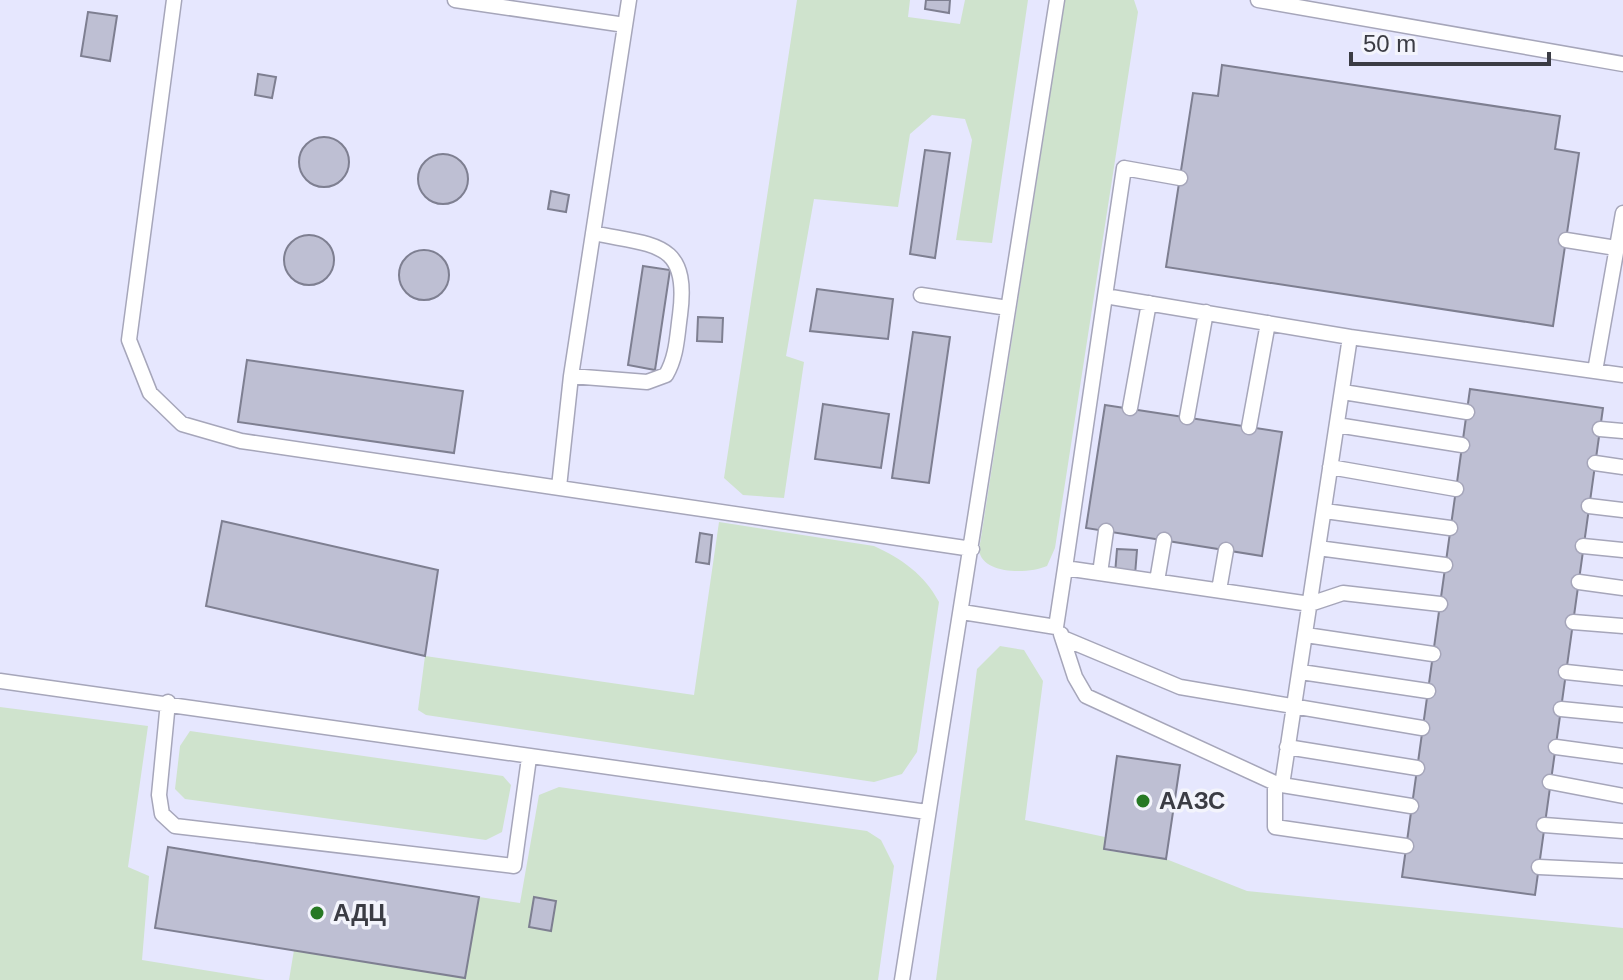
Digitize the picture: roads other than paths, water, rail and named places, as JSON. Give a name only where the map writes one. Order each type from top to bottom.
[{"type":"lane","points":[[174,0],[129,340],[150,393],[182,424],[241,441],[972,549]]},
{"type":"lane","points":[[455,0],[625,25]]},
{"type":"lane","points":[[559,487],[571,376],[629,0]]},
{"type":"lane","points":[[902,980],[1057,0]]},
{"type":"lane","points":[[1258,0],[1623,64]]},
{"type":"lane","points":[[1180,178],[1124,168],[1065,568],[1060,632],[1075,677],[1086,696],[1278,784],[1411,806]]},
{"type":"lane","points":[[1595,371],[1623,213]]},
{"type":"lane","points":[[571,376],[647,382],[666,375],[674,361],[684,284],[679,264],[654,247],[593,233]]},
{"type":"lane","points":[[1566,240],[1616,248]]},
{"type":"lane","points":[[921,295],[1008,308]]},
{"type":"lane","points":[[1105,296],[1350,337],[1623,375]]},
{"type":"lane","points":[[1130,408],[1149,303]]},
{"type":"lane","points":[[1187,417],[1206,312]]},
{"type":"lane","points":[[1249,427],[1268,323]]},
{"type":"lane","points":[[1350,337],[1296,709],[1278,784],[1275,827],[1406,846]]},
{"type":"lane","points":[[1343,392],[1467,412]]},
{"type":"lane","points":[[1337,425],[1462,445]]},
{"type":"lane","points":[[1600,429],[1623,431]]},
{"type":"lane","points":[[1595,463],[1623,467]]},
{"type":"lane","points":[[1330,467],[1456,489]]},
{"type":"lane","points":[[1589,506],[1623,510]]},
{"type":"lane","points":[[1325,511],[1450,528]]},
{"type":"lane","points":[[1100,573],[1106,531]]},
{"type":"lane","points":[[1157,581],[1164,540]]},
{"type":"lane","points":[[1583,546],[1623,550]]},
{"type":"lane","points":[[1318,548],[1445,565]]},
{"type":"lane","points":[[1219,590],[1226,550]]},
{"type":"lane","points":[[1065,568],[1310,604],[1343,593],[1440,604]]},
{"type":"lane","points":[[1579,582],[1623,588]]},
{"type":"lane","points":[[962,612],[1060,632],[1180,687],[1422,728]]},
{"type":"lane","points":[[1573,622],[1623,626]]},
{"type":"lane","points":[[1306,635],[1433,654]]},
{"type":"lane","points":[[1301,672],[1428,691]]},
{"type":"lane","points":[[1566,672],[1623,678]]},
{"type":"lane","points":[[0,681],[168,702],[529,758],[927,812]]},
{"type":"lane","points":[[168,702],[159,795],[162,814],[175,826],[514,866],[529,758]]},
{"type":"lane","points":[[1561,709],[1623,715]]},
{"type":"lane","points":[[1287,747],[1417,768]]},
{"type":"lane","points":[[1556,747],[1623,756]]},
{"type":"lane","points":[[1550,782],[1623,796]]},
{"type":"lane","points":[[1544,825],[1623,831]]},
{"type":"lane","points":[[1539,867],[1623,871]]},
{"type":"place","name":"ААЗС","points":[[1143,801]]},
{"type":"place","name":"АДЦ","points":[[317,913]]}]
